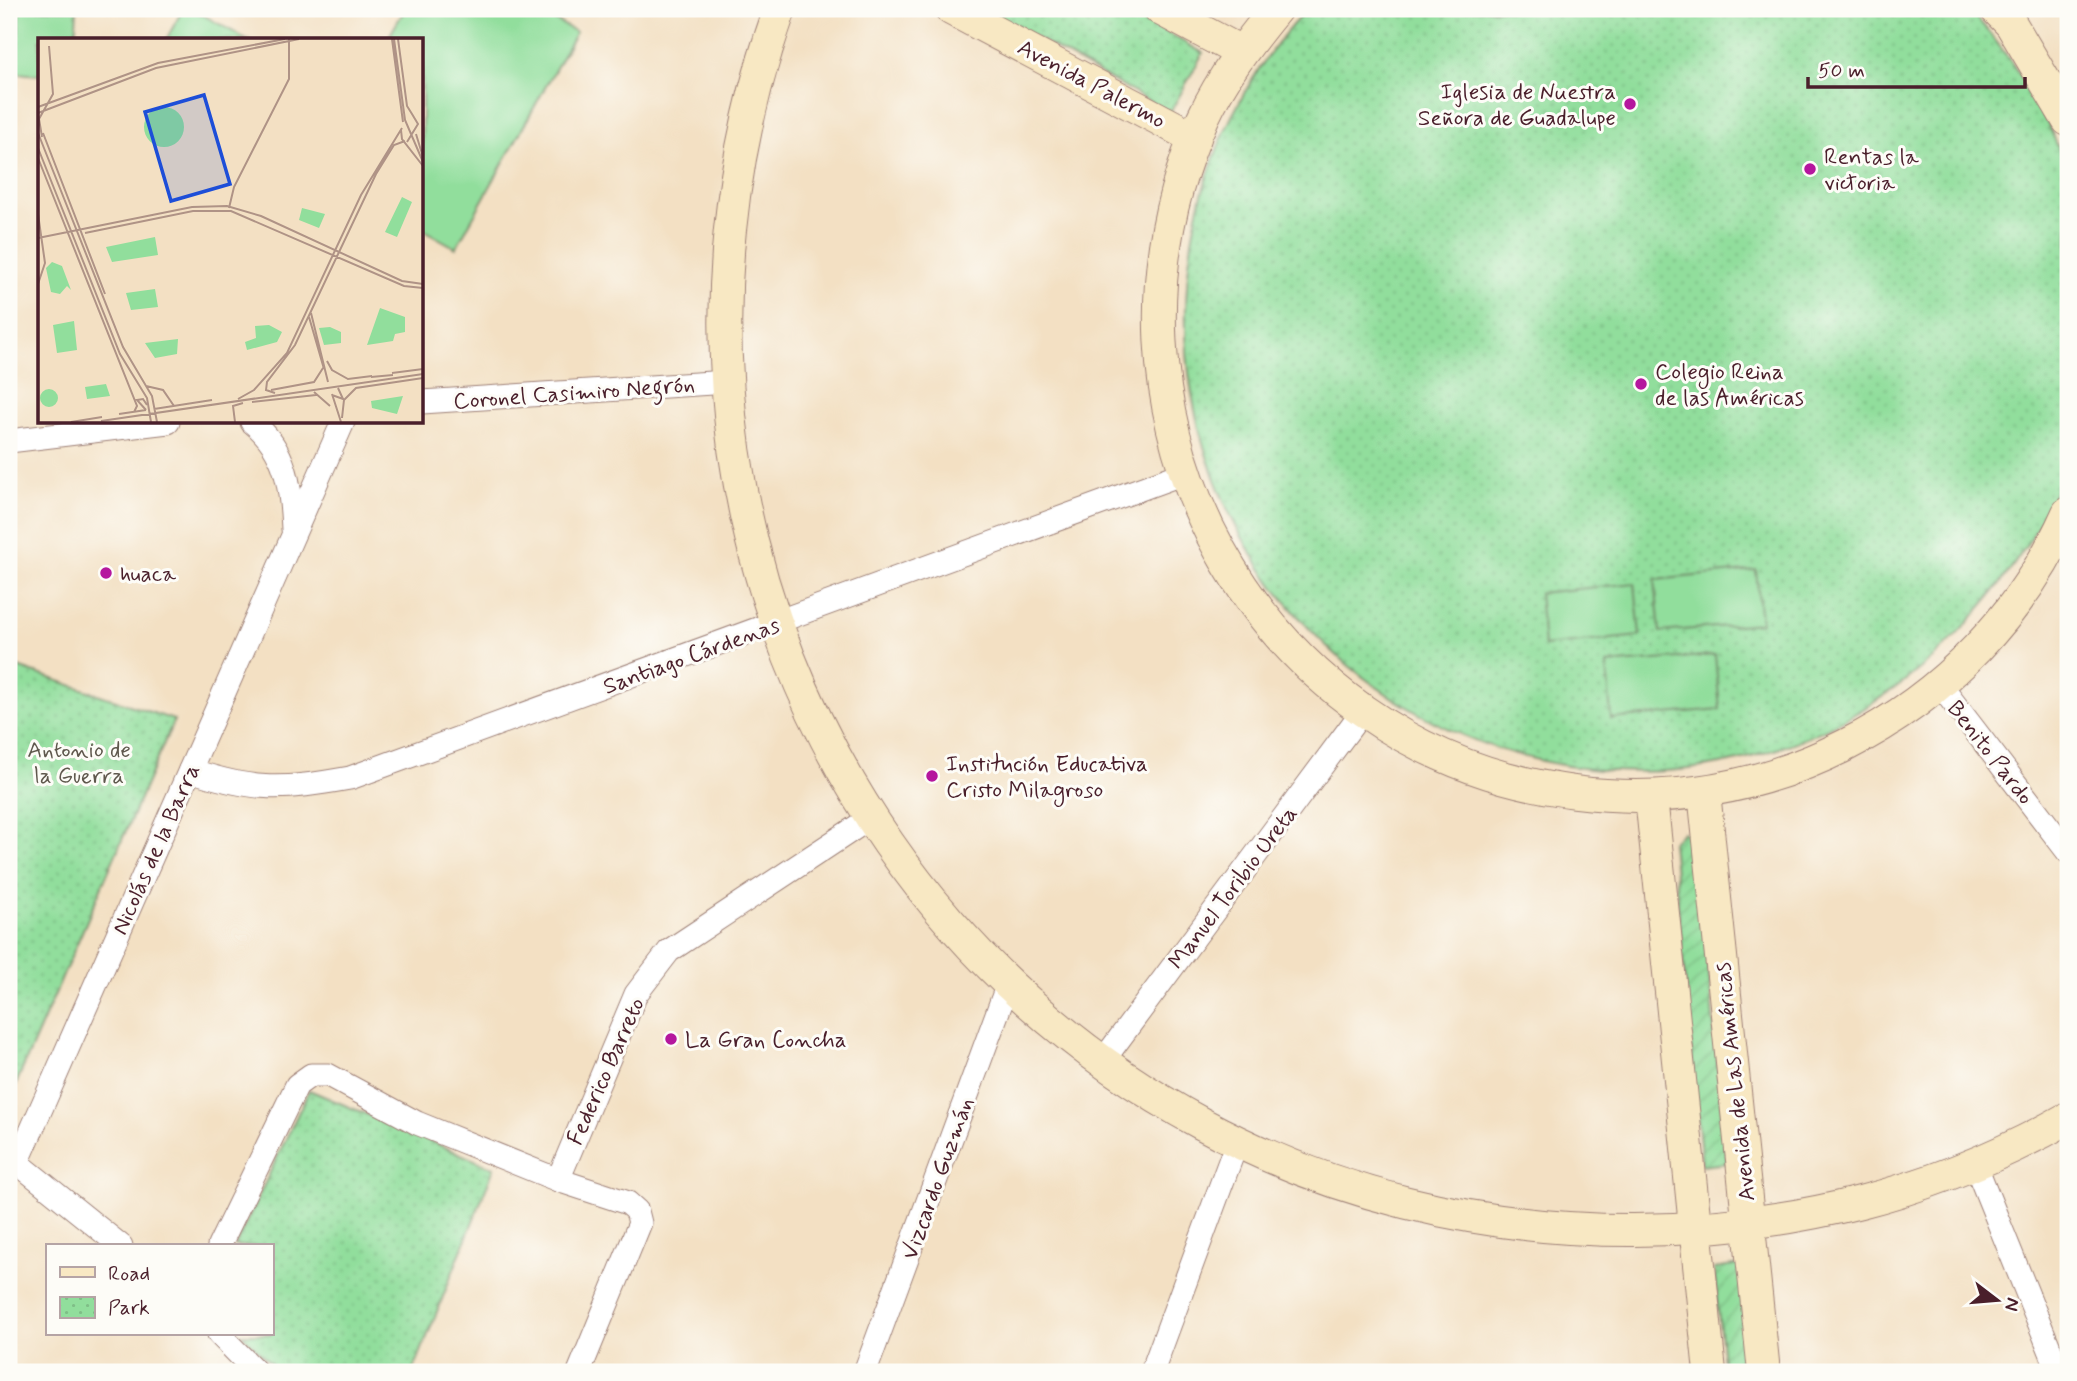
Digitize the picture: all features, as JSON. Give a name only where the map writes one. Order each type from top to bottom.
[{"type":"street","points":[[780,9],[750,105],[738,165],[726,286],[727,382],[741,492],[752,545],[776,625],[813,713],[870,818],[935,905],[1009,984],[1102,1062],[1168,1105],[1237,1142],[1350,1187],[1468,1216],[1595,1230],[1696,1230],[1749,1225],[1864,1202],[1975,1164],[2068,1118]]},
{"type":"street","name":"Avenida Palermo","points":[[951,9],[1195,138]]},
{"type":"street","points":[[1160,9],[1241,52]]},
{"type":"street","points":[[1276,9],[1241,52],[1217,91],[1195,138],[1170,220],[1159,305],[1164,390],[1184,474],[1216,546],[1258,612],[1306,666],[1362,712],[1415,744],[1497,776],[1533,786],[1613,797],[1651,797],[1738,786],[1810,763],[1878,729],[1940,685],[2001,622],[2024,593],[2064,532]]},
{"type":"street","points":[[1996,9],[2011,24],[2068,120]]},
{"type":"street","name":"Coronel Casimiro Negrón","points":[[424,402],[727,382]]},
{"type":"street","points":[[9,441],[152,424]]},
{"type":"street","name":"Nicolás de la Barra","points":[[254,424],[274,445],[285,467],[291,489],[293,536]]},
{"type":"street","name":"Nicolás de la Barra","points":[[13,1158],[190,770],[342,424]]},
{"type":"street","name":"Santiago Cárdenas","points":[[190,770],[235,785],[289,789],[350,778],[776,625],[1184,474]]},
{"type":"street","name":"Benito Pardo","points":[[1940,685],[2068,852]]},
{"type":"street","name":"Manuel Toribio Ureta","points":[[1102,1062],[1362,712]]},
{"type":"street","name":"Avenida de Las Américas","points":[[1704,792],[1764,1372]]},
{"type":"street","points":[[1651,797],[1710,1372]]},
{"type":"street","name":"Federico Barreto","points":[[558,1180],[636,994],[669,951],[870,818]]},
{"type":"street","name":"Vizcardo Guzmán","points":[[865,1372],[1009,984]]},
{"type":"street","points":[[220,1244],[297,1085],[312,1075],[328,1075],[417,1123],[558,1180],[628,1203],[637,1211],[640,1223],[582,1371]]},
{"type":"street","points":[[1152,1372],[1237,1142]]},
{"type":"street","points":[[13,1158],[119,1244]]},
{"type":"street","points":[[1975,1164],[2059,1372]]},
{"type":"street","points":[[221,1336],[256,1372]]},
{"type":"green space","points":[[20,9],[77,9],[75,38],[38,38],[38,75],[15,73]]},
{"type":"green space","points":[[183,9],[192,9],[244,38],[167,38]]},
{"type":"green space","points":[[405,9],[535,9],[576,32],[456,248],[424,230],[424,38],[388,38]]},
{"type":"green space","points":[[985,9],[1125,9],[1203,53],[1170,113]]},
{"type":"green space","points":[[1307,9],[1969,9],[2029,89],[2053,135],[2068,181],[2069,428],[2063,470],[2037,529],[1998,587],[1955,636],[1936,655],[1809,737],[1675,770],[1542,761],[1418,713],[1313,633],[1235,524],[1192,392],[1192,241],[1207,178],[1218,147],[1248,87],[1285,33]]},
{"type":"green space","points":[[1756,570],[1761,623],[1660,632],[1655,580]]},
{"type":"green space","points":[[1635,583],[1640,636],[1544,646],[1539,593]]},
{"type":"green space","points":[[1715,655],[1720,709],[1611,719],[1607,664]]},
{"type":"green space","name":"Antonio de la Guerra","points":[[9,664],[174,720],[9,1100]]},
{"type":"green space","points":[[1683,832],[1696,840],[1727,1163],[1702,1166],[1672,842]]},
{"type":"green space","points":[[309,1090],[494,1168],[413,1372],[279,1372],[244,1336],[273,1336],[273,1244],[236,1244]]},
{"type":"green space","points":[[1740,1265],[1750,1372],[1724,1372],[1714,1269]]},
{"type":"place","name":"Iglesia de Nuestra Señora de Guadalupe","points":[[1630,104]]},
{"type":"place","name":"Rentas la victoria","points":[[1810,169]]},
{"type":"place","name":"Colegio Reina de las Américas","points":[[1641,384]]},
{"type":"place","name":"huaca","points":[[106,573]]},
{"type":"place","name":"Institución Educativa Cristo Milagroso","points":[[932,776]]},
{"type":"place","name":"La Gran Concha","points":[[671,1039]]}]
